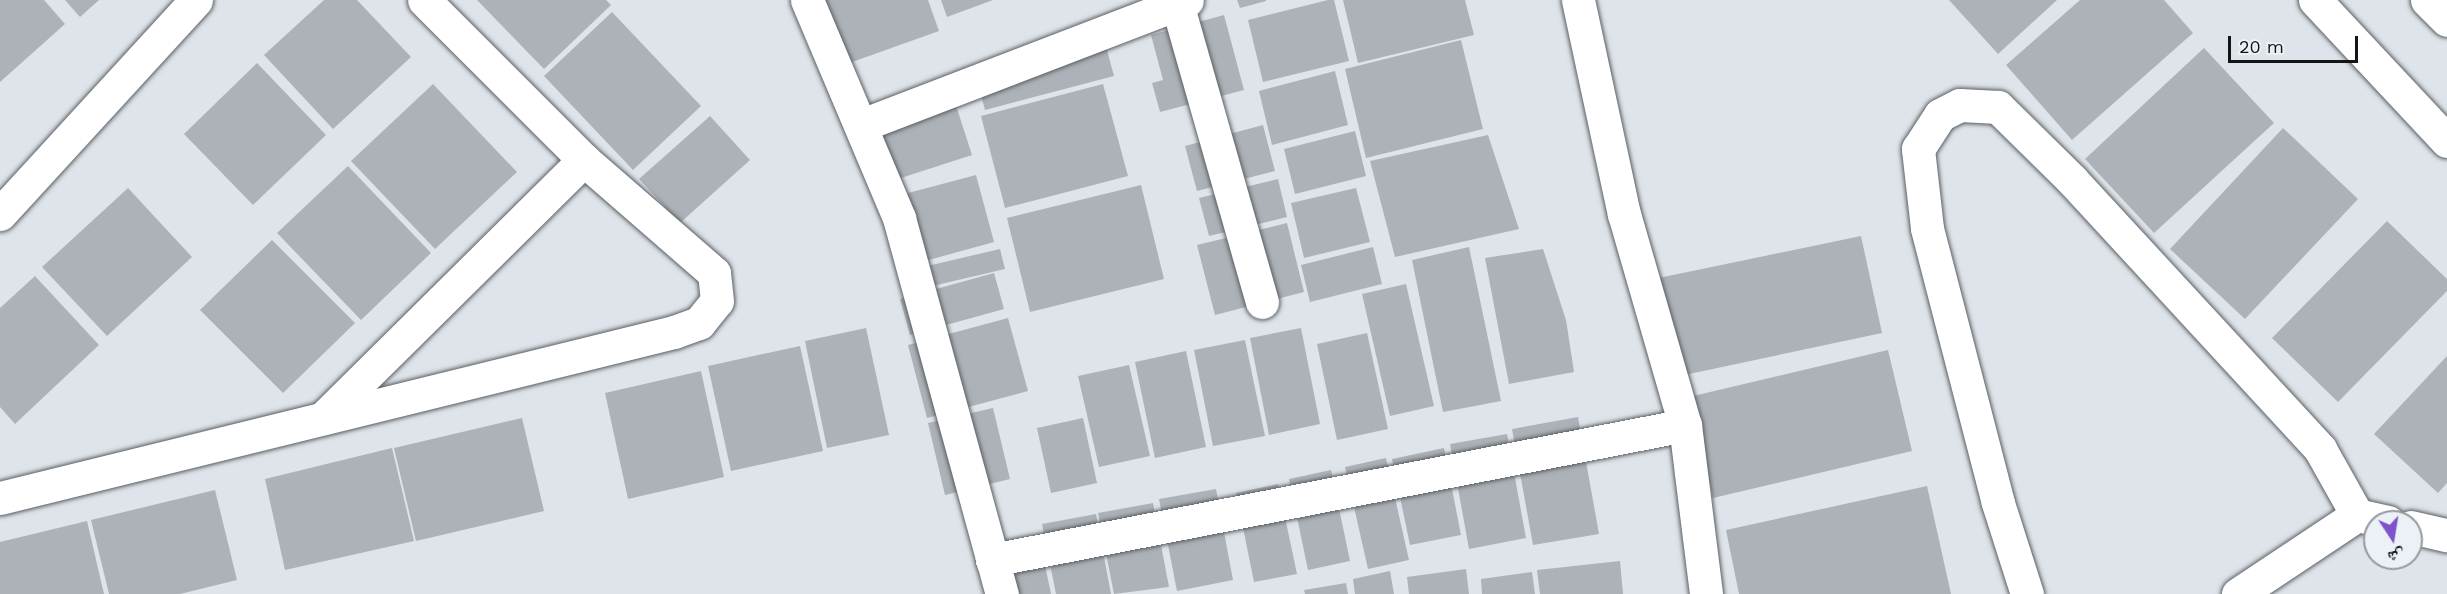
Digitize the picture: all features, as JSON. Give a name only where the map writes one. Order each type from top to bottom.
[{"type":"street","points":[[0,214],[196,0]]},
{"type":"street","points":[[1,496],[674,332],[699,322],[717,301],[714,273],[584,160],[424,0]]},
{"type":"street","points":[[807,0],[862,125],[899,218],[1002,594]]},
{"type":"street","points":[[1578,0],[1624,214],[1685,424],[1706,594]]},
{"type":"street","points":[[2315,0],[2447,141]]},
{"type":"street","points":[[2427,0],[2447,20]]},
{"type":"street","points":[[862,125],[1180,1],[1262,302]]},
{"type":"street","points":[[2027,594],[1998,503],[1927,228],[1918,149],[1940,115],[1960,105],[1998,107],[2072,180],[2320,449],[2365,510]]},
{"type":"street","points":[[322,419],[584,160]]},
{"type":"street","points":[[993,560],[1685,424]]},
{"type":"street","points":[[2238,594],[2363,524]]},
{"type":"street","points":[[2423,530],[2447,535]]},
{"type":"building","points":[[0,0],[44,0],[65,24],[0,82]]},
{"type":"building","points":[[65,0],[99,0],[80,17]]},
{"type":"building","points":[[324,0],[357,0],[411,57],[333,129],[264,55]]},
{"type":"building","points":[[477,0],[606,0],[611,5],[544,69]]},
{"type":"building","points":[[820,0],[928,0],[939,31],[841,66]]},
{"type":"building","points":[[941,0],[993,0],[947,17]]},
{"type":"building","points":[[1237,0],[1266,0],[1266,1],[1240,8]]},
{"type":"building","points":[[1334,0],[1349,61],[1263,82],[1248,20]]},
{"type":"building","points":[[1343,0],[1465,0],[1474,35],[1358,63]]},
{"type":"building","points":[[1949,0],[2057,0],[1998,54]]},
{"type":"building","points":[[2080,0],[2164,0],[2193,33],[2072,140],[2006,65]]},
{"type":"building","points":[[612,12],[701,106],[633,170],[544,76]]},
{"type":"building","points":[[1224,15],[1244,90],[1160,112],[1152,83],[1163,80],[1151,35]]},
{"type":"building","points":[[1104,39],[1114,76],[985,110],[975,73]]},
{"type":"building","points":[[1461,40],[1483,129],[1366,158],[1345,69]]},
{"type":"building","points":[[2204,48],[2274,123],[2154,233],[2085,159]]},
{"type":"building","points":[[257,63],[326,135],[253,205],[184,134]]},
{"type":"building","points":[[1335,71],[1348,125],[1272,145],[1259,91]]},
{"type":"building","points":[[433,84],[517,172],[435,249],[351,161]]},
{"type":"building","points":[[949,84],[972,155],[873,187],[850,115]]},
{"type":"building","points":[[1103,84],[1128,176],[1005,208],[981,116]]},
{"type":"building","points":[[710,116],[750,160],[680,223],[639,179]]},
{"type":"building","points":[[1263,125],[1275,171],[1197,191],[1185,146]]},
{"type":"building","points":[[2283,128],[2358,199],[2245,319],[2170,249]]},
{"type":"building","points":[[1355,131],[1366,176],[1295,194],[1284,149]]},
{"type":"building","points":[[1488,135],[1519,229],[1395,257],[1370,161]]},
{"type":"building","points":[[348,166],[431,253],[361,320],[277,233]]},
{"type":"building","points":[[976,175],[994,242],[896,269],[878,201]]},
{"type":"building","points":[[1278,179],[1287,217],[1209,236],[1199,198]]},
{"type":"building","points":[[1141,185],[1164,279],[1030,312],[1007,218]]},
{"type":"building","points":[[128,188],[192,257],[107,336],[42,267]]},
{"type":"building","points":[[1356,188],[1370,242],[1304,258],[1291,203]]},
{"type":"building","points":[[2387,221],[2447,279],[2447,291],[2338,402],[2272,338]]},
{"type":"building","points":[[1287,223],[1304,292],[1215,315],[1197,245]]},
{"type":"building","points":[[1861,236],[1882,333],[1670,378],[1649,280]]},
{"type":"building","points":[[272,240],[355,323],[283,393],[200,310]]},
{"type":"building","points":[[1373,247],[1382,284],[1310,302],[1301,265]]},
{"type":"building","points":[[1469,247],[1501,401],[1443,412],[1412,260]]},
{"type":"building","points":[[1000,249],[1005,269],[911,291],[906,271]]},
{"type":"building","points":[[1543,249],[1566,320],[1574,372],[1509,384],[1485,258]]},
{"type":"building","points":[[994,273],[1004,309],[910,335],[900,299]]},
{"type":"building","points":[[35,276],[99,345],[15,424],[0,407],[0,308]]},
{"type":"building","points":[[1406,284],[1434,406],[1390,416],[1362,294]]},
{"type":"building","points":[[1008,318],[1028,391],[927,418],[908,345]]},
{"type":"building","points":[[866,328],[889,435],[827,448],[805,341]]},
{"type":"building","points":[[1301,328],[1320,424],[1269,435],[1250,338]]},
{"type":"building","points":[[1367,333],[1388,429],[1337,440],[1317,344]]},
{"type":"building","points":[[1245,340],[1265,436],[1213,446],[1194,350]]},
{"type":"building","points":[[800,346],[823,451],[731,471],[708,366]]},
{"type":"building","points":[[1888,350],[1912,451],[1713,498],[1689,397]]},
{"type":"building","points":[[1186,351],[1206,447],[1155,458],[1135,362]]},
{"type":"building","points":[[2447,356],[2447,483],[2438,493],[2374,434]]},
{"type":"building","points":[[1129,365],[1150,456],[1099,467],[1078,376]]},
{"type":"building","points":[[701,371],[724,477],[628,499],[605,393]]},
{"type":"building","points":[[993,408],[1010,479],[945,495],[928,423]]},
{"type":"building","points":[[1578,417],[1599,534],[1533,545],[1512,429]]},
{"type":"building","points":[[522,418],[544,511],[416,541],[394,448]]},
{"type":"building","points":[[1083,418],[1097,483],[1051,493],[1037,428]]},
{"type":"building","points":[[1507,434],[1526,538],[1469,549],[1450,444]]},
{"type":"building","points":[[392,448],[414,541],[285,570],[265,479]]},
{"type":"building","points":[[1444,448],[1461,535],[1410,545],[1392,459]]},
{"type":"building","points":[[1386,458],[1409,560],[1368,569],[1345,467]]},
{"type":"building","points":[[1331,470],[1350,561],[1308,570],[1289,479]]},
{"type":"building","points":[[1278,484],[1297,574],[1254,582],[1236,493]]},
{"type":"building","points":[[1927,486],[1951,594],[1739,594],[1726,530]]},
{"type":"building","points":[[1216,489],[1233,580],[1177,591],[1159,499]]},
{"type":"building","points":[[215,490],[237,580],[180,594],[109,594],[91,520]]},
{"type":"building","points":[[1153,503],[1169,587],[1114,594],[1098,513]]},
{"type":"building","points":[[1096,514],[1111,594],[1056,594],[1042,524]]},
{"type":"building","points":[[87,521],[104,594],[0,594],[0,542]]},
{"type":"building","points":[[1039,536],[1051,594],[991,594]]},
{"type":"building","points":[[1620,561],[1623,594],[1540,594],[1537,570]]},
{"type":"building","points":[[1466,569],[1469,594],[1409,594],[1407,577]]},
{"type":"building","points":[[1390,571],[1394,594],[1355,594],[1353,579]]},
{"type":"building","points":[[1532,572],[1535,594],[1482,594],[1481,579]]},
{"type":"building","points":[[1346,583],[1348,594],[1305,594],[1304,590]]}]
